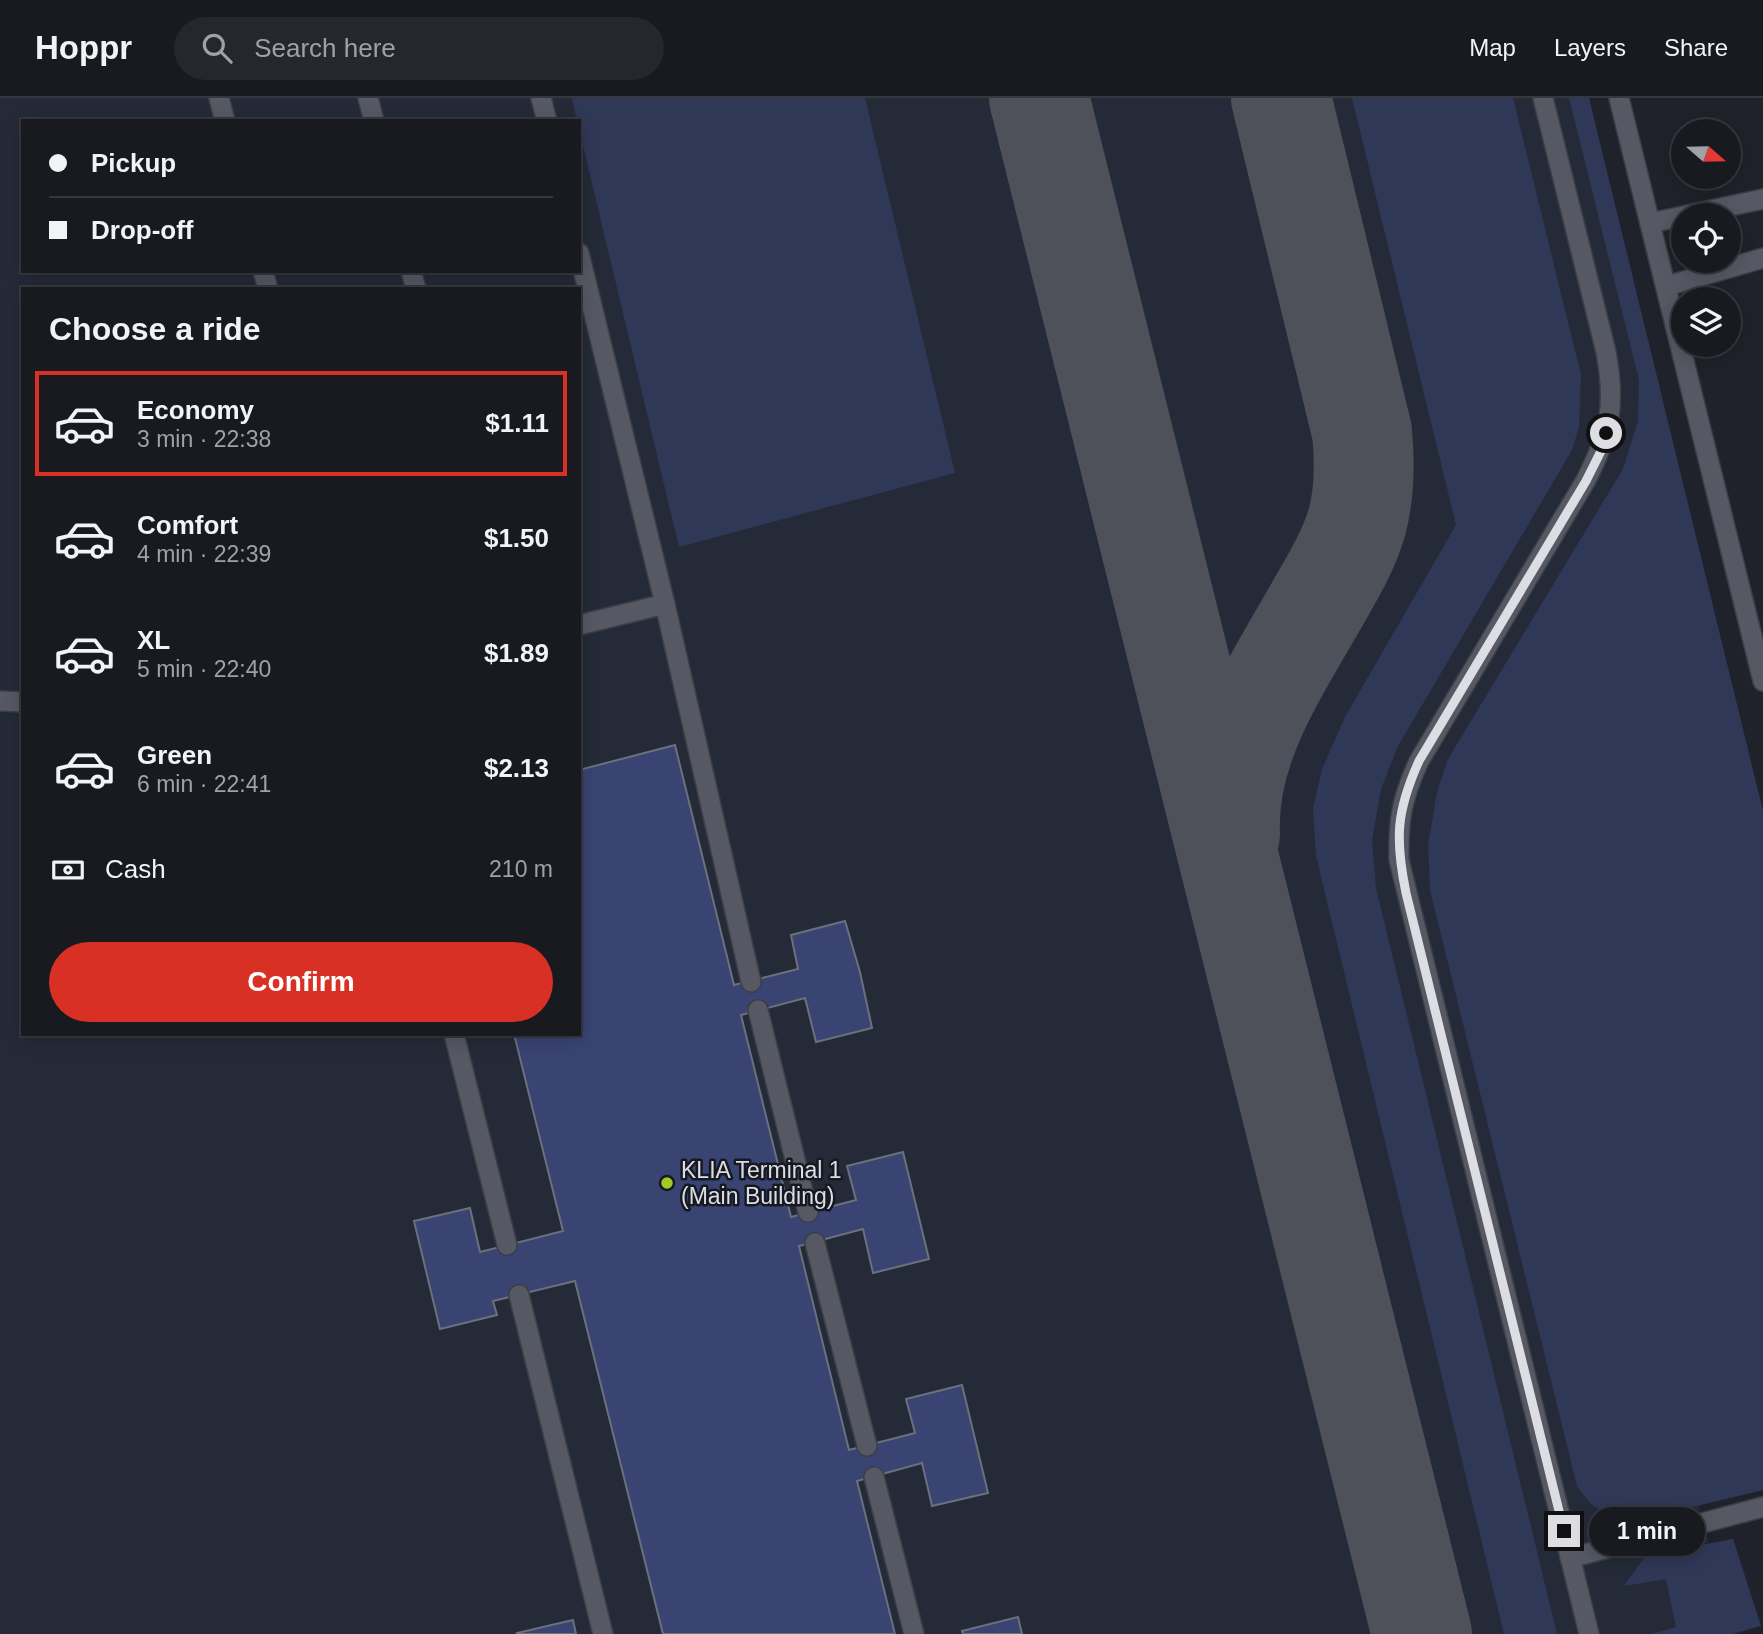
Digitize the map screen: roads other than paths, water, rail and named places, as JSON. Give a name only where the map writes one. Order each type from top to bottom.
[{"type":"lane","points":[[219,98],[224,119]]},
{"type":"lane","points":[[368,98],[373,119]]},
{"type":"lane","points":[[541,98],[546,119]]},
{"type":"lane","points":[[1543,98],[1606,352],[1612,383],[1611,416],[1602,449],[1586,481],[1419,761],[1406,790],[1398,825],[1399,860],[1589,1634]]},
{"type":"lane","points":[[1619,98],[1763,681]]},
{"type":"lane","points":[[1741,204],[1763,199]]},
{"type":"lane","points":[[1650,223],[1671,219]]},
{"type":"lane","points":[[1667,286],[1758,259]]},
{"type":"lane","points":[[581,261],[665,604],[751,982]]},
{"type":"lane","points":[[581,625],[665,604]]},
{"type":"lane","points":[[0,701],[21,702]]},
{"type":"lane","points":[[758,1010],[808,1212]]},
{"type":"lane","points":[[455,1036],[507,1245]]},
{"type":"lane","points":[[815,1242],[867,1446]]},
{"type":"lane","points":[[519,1295],[603,1634]]},
{"type":"lane","points":[[874,1477],[914,1634]]},
{"type":"lane","points":[[1570,1558],[1763,1507]]},
{"type":"place","name":"KLIA Terminal 1 (Main Building)","points":[[667,1183]]}]
